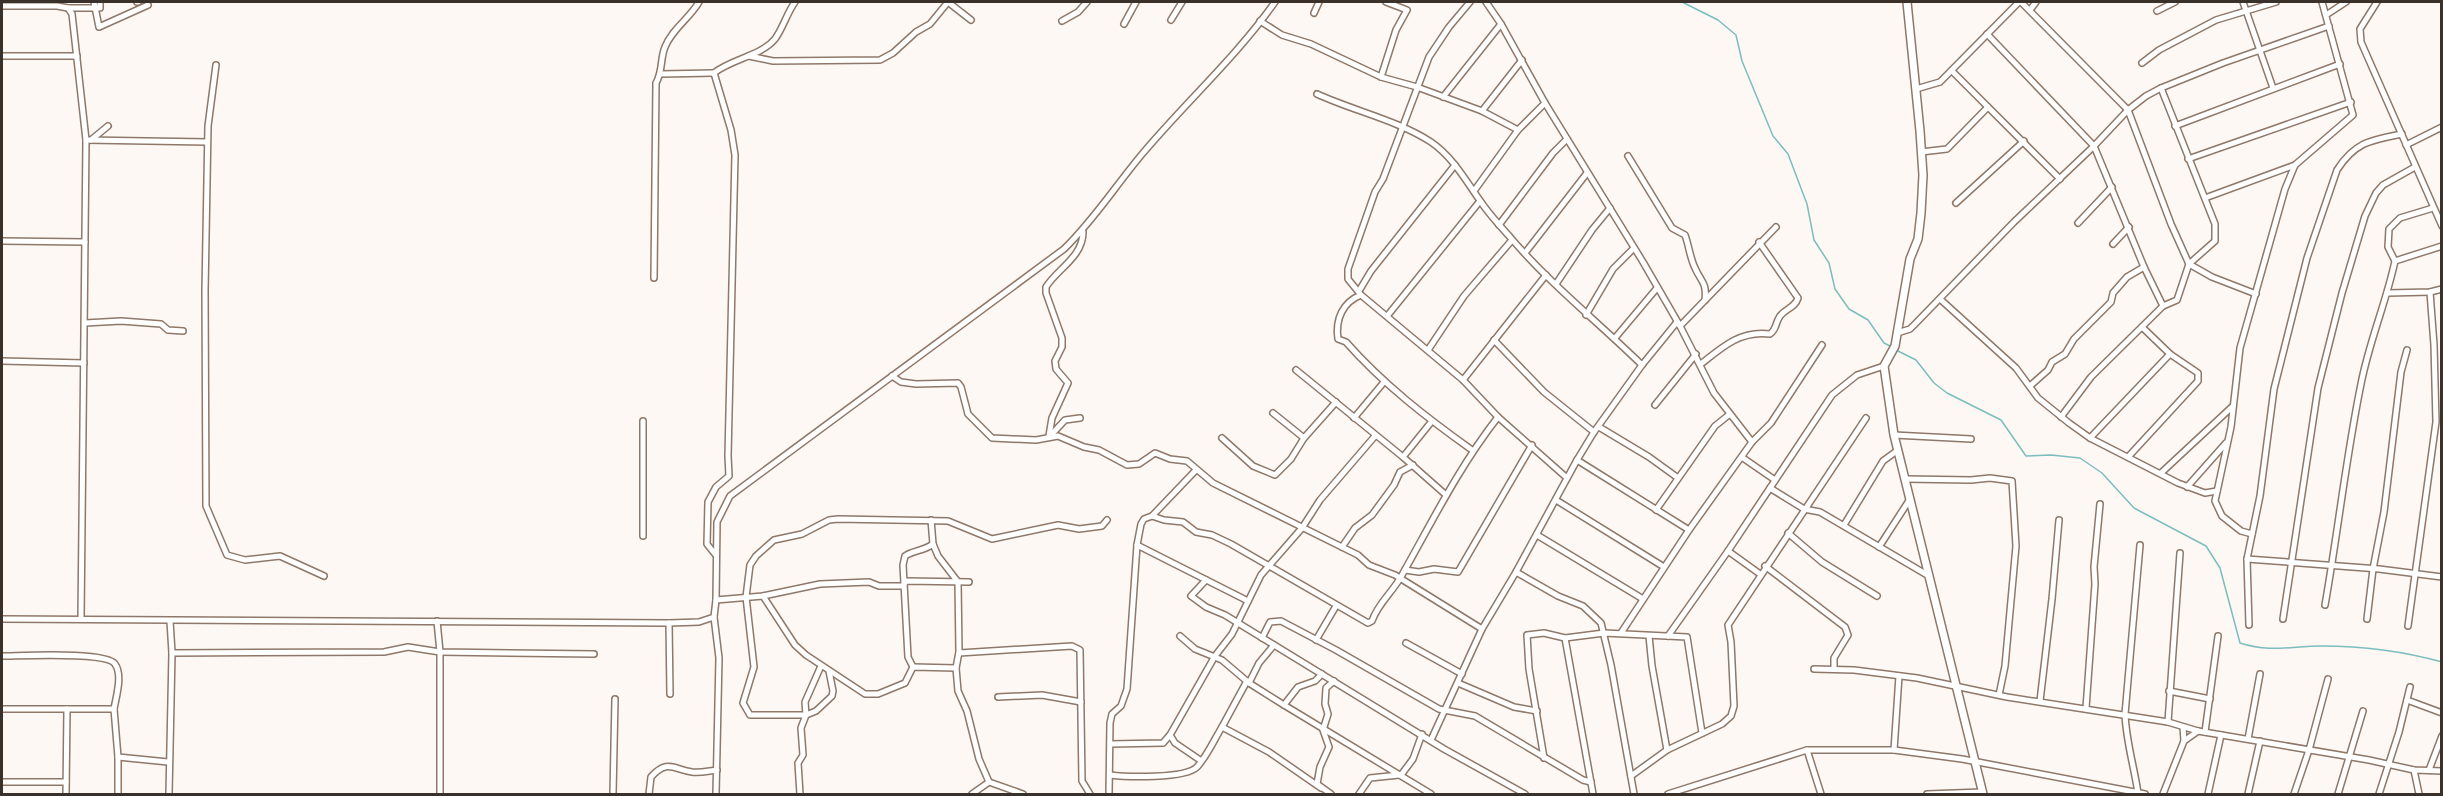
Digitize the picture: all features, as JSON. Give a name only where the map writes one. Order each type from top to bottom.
[{"type":"street","points":[[94,2],[98,6],[97,25],[100,27],[148,5]]},
{"type":"street","points":[[654,278],[656,83],[661,75],[664,48],[673,32],[692,14],[699,2]]},
{"type":"street","points":[[661,75],[714,73],[720,67],[749,56],[774,39],[795,2]]},
{"type":"street","points":[[749,56],[773,62],[880,60],[893,53],[916,32],[930,24],[948,2],[971,20]]},
{"type":"street","points":[[1062,21],[1077,12],[1087,2]]},
{"type":"street","points":[[1124,24],[1136,2]]},
{"type":"street","points":[[1171,20],[1182,2]]},
{"type":"street","points":[[716,795],[719,658],[714,617],[717,522],[730,496],[1041,267],[1083,230],[1143,153],[1215,76],[1275,2]]},
{"type":"street","points":[[1314,13],[1319,2]]},
{"type":"street","points":[[1381,77],[1396,30],[1407,10],[1386,2]]},
{"type":"street","points":[[1470,2],[1449,27],[1429,57],[1383,179],[1375,192],[1348,269],[1348,279],[1360,293],[1463,380],[1498,417],[1567,478]]},
{"type":"street","points":[[1486,2],[1679,324],[1714,393],[1752,442]]},
{"type":"street","points":[[1907,2],[1923,175],[1919,230],[1910,259],[1895,346],[1884,366],[1894,435],[1982,793],[1927,795]]},
{"type":"street","points":[[1916,89],[1940,82],[2020,2],[2128,110],[2171,224],[2190,264],[2211,277],[2256,294]]},
{"type":"street","points":[[2030,10],[2036,2]]},
{"type":"street","points":[[2157,11],[2175,2]]},
{"type":"street","points":[[2243,2],[2262,50],[2273,88]]},
{"type":"street","points":[[2142,63],[2159,50],[2216,20],[2276,2]]},
{"type":"street","points":[[2205,198],[2295,165],[2352,117],[2354,112],[2322,2]]},
{"type":"street","points":[[2326,15],[2346,2]]},
{"type":"street","points":[[2377,2],[2360,29],[2361,42],[2442,226]]},
{"type":"street","points":[[3,4],[68,8],[98,6]]},
{"type":"street","points":[[68,8],[72,14],[88,140],[81,428],[81,619]]},
{"type":"street","points":[[1260,21],[1282,35],[1311,44],[1381,77],[1417,87],[1482,111],[1518,130]]},
{"type":"street","points":[[1443,97],[1501,24]]},
{"type":"street","points":[[1897,333],[1910,329],[2013,222],[2094,146],[2128,110],[2162,88],[2329,26]]},
{"type":"street","points":[[1987,34],[2094,146],[2144,267],[2163,306]]},
{"type":"street","points":[[2,57],[77,56]]},
{"type":"street","points":[[1482,111],[1522,60]]},
{"type":"street","points":[[2175,126],[2340,64]]},
{"type":"street","points":[[216,65],[207,142],[206,506],[227,555],[245,560],[280,556],[324,576]]},
{"type":"street","points":[[1952,71],[2060,178]]},
{"type":"street","points":[[714,73],[731,130],[735,156],[728,456],[730,472],[726,480],[710,495],[708,502],[708,544],[716,554]]},
{"type":"street","points":[[2061,417],[2091,377],[2163,306],[2177,300],[2190,264],[2215,241],[2215,224],[2162,88]]},
{"type":"street","points":[[1317,94],[1402,128],[1432,143],[1455,165],[1480,201],[1512,240],[1586,315],[1615,338],[1641,365]]},
{"type":"street","points":[[2188,159],[2351,102]]},
{"type":"street","points":[[1474,191],[1518,130],[1545,103]]},
{"type":"street","points":[[1921,152],[1947,149],[1988,107]]},
{"type":"street","points":[[88,140],[108,126]]},
{"type":"street","points":[[2406,145],[2441,127]]},
{"type":"street","points":[[2249,625],[2247,559],[2260,496],[2274,389],[2286,334],[2310,247],[2337,170],[2344,158],[2356,147],[2368,141],[2402,134]]},
{"type":"street","points":[[1499,225],[1553,153],[1567,139]]},
{"type":"street","points":[[88,140],[207,142]]},
{"type":"street","points":[[1956,203],[2024,141]]},
{"type":"street","points":[[1628,156],[1672,228],[1685,235],[1695,270],[1702,278],[1706,289],[1705,300]]},
{"type":"street","points":[[1455,165],[1371,271],[1360,293],[1346,303],[1342,309],[1338,339],[1346,342],[1384,382],[1472,450]]},
{"type":"street","points":[[2215,504],[2228,441],[2240,348],[2285,189],[2295,165]]},
{"type":"street","points":[[2283,619],[2318,388],[2325,354],[2365,216],[2378,189],[2415,167]]},
{"type":"street","points":[[1525,253],[1587,173]]},
{"type":"street","points":[[2078,223],[2112,187]]},
{"type":"street","points":[[1388,315],[1480,201]]},
{"type":"street","points":[[1556,284],[1592,230],[1610,208]]},
{"type":"street","points":[[2325,605],[2361,383],[2377,321],[2388,293],[2395,261],[2387,241],[2391,225],[2400,218],[2433,208]]},
{"type":"street","points":[[1431,740],[1482,630],[1594,432],[1641,365],[1776,227]]},
{"type":"street","points":[[2113,244],[2129,227]]},
{"type":"street","points":[[1050,436],[1052,418],[1068,383],[1056,369],[1055,361],[1063,342],[1046,287],[1078,249],[1083,230]]},
{"type":"street","points":[[1428,351],[1464,296],[1512,240]]},
{"type":"street","points":[[2,242],[85,242]]},
{"type":"street","points":[[1701,364],[1729,341],[1758,333],[1770,334],[1776,330],[1780,316],[1796,303],[1798,298],[1759,242]]},
{"type":"street","points":[[2395,261],[2442,246]]},
{"type":"street","points":[[1586,315],[1613,268],[1634,248]]},
{"type":"street","points":[[2030,386],[2048,370],[2052,362],[2065,354],[2074,339],[2111,302],[2113,293],[2127,278],[2144,267]]},
{"type":"street","points":[[1463,380],[1546,275]]},
{"type":"street","points":[[1615,338],[1657,288]]},
{"type":"street","points":[[2388,293],[2430,292],[2442,289]]},
{"type":"street","points":[[2408,626],[2414,574],[2439,422],[2430,292]]},
{"type":"street","points":[[1940,299],[2016,368],[2038,398],[2090,438],[2187,487],[2205,493],[2217,491]]},
{"type":"street","points":[[85,323],[161,324],[168,330],[183,331]]},
{"type":"street","points":[[2128,456],[2198,381],[2198,373],[2170,354],[2142,327]]},
{"type":"street","points":[[1494,340],[1544,392],[1594,432]]},
{"type":"street","points":[[1621,633],[1689,530],[1743,458],[1752,442],[1771,423],[1822,345]]},
{"type":"street","points":[[2367,619],[2373,569],[2384,512],[2401,372],[2407,350]]},
{"type":"street","points":[[1655,405],[1696,354]]},
{"type":"street","points":[[2090,438],[2170,354]]},
{"type":"street","points":[[2,361],[84,363]]},
{"type":"street","points":[[1668,636],[1832,395],[1857,375],[1884,366]]},
{"type":"street","points":[[1296,370],[1413,465],[1446,495]]},
{"type":"street","points":[[892,376],[901,382],[916,384],[958,383],[968,414],[992,438],[1042,440],[1050,436],[1065,420],[1080,418]]},
{"type":"street","points":[[1353,418],[1384,382]]},
{"type":"street","points":[[1222,438],[1253,466],[1275,476],[1336,402]]},
{"type":"street","points":[[2161,473],[2233,406]]},
{"type":"street","points":[[1273,413],[1304,438]]},
{"type":"street","points":[[1656,510],[1715,426],[1730,414]]},
{"type":"street","points":[[1152,516],[1183,522],[1196,532],[1212,535],[1368,623],[1383,599],[1400,579],[1472,450],[1498,417]]},
{"type":"street","points":[[1631,776],[1667,750],[1722,724],[1731,716],[1734,706],[1728,625],[1765,566],[1866,418]]},
{"type":"street","points":[[643,421],[643,536]]},
{"type":"street","points":[[1403,457],[1432,421]]},
{"type":"street","points":[[1599,427],[1649,457],[1678,478]]},
{"type":"street","points":[[1894,435],[1971,439]]},
{"type":"street","points":[[1050,436],[1058,436],[1084,447],[1099,450],[1124,464],[1139,464],[1155,453],[1170,459],[1187,461],[1213,483],[1358,555],[1369,565],[1400,579],[1482,630]]},
{"type":"street","points":[[1110,744],[1163,743],[1170,735],[1215,656],[1238,625],[1257,582],[1302,528],[1320,500],[1375,436]]},
{"type":"street","points":[[2187,487],[2228,441]]},
{"type":"street","points":[[1405,570],[1419,573],[1434,569],[1458,572],[1532,445]]},
{"type":"street","points":[[1844,525],[1883,461],[1898,450]]},
{"type":"street","points":[[1743,458],[1775,480]]},
{"type":"street","points":[[1577,460],[1689,530]]},
{"type":"street","points":[[1342,547],[1355,528],[1372,515],[1394,485],[1400,472],[1413,465]]},
{"type":"street","points":[[1109,795],[1112,714],[1121,706],[1129,677],[1137,545],[1141,524],[1144,519],[1152,516],[1196,470]]},
{"type":"street","points":[[1905,479],[1990,478],[2012,481],[2016,546],[2005,666],[2000,695]]},
{"type":"street","points":[[1770,488],[1804,508],[1820,512],[1844,525],[1929,576]]},
{"type":"street","points":[[2205,493],[2222,516],[2241,531],[2252,534]]},
{"type":"street","points":[[1556,500],[1664,567]]},
{"type":"street","points":[[1879,547],[1910,500]]},
{"type":"street","points":[[2086,708],[2100,504]]},
{"type":"street","points":[[829,671],[834,692],[816,711],[806,715],[750,715],[745,709],[743,703],[753,677],[755,657],[749,633],[746,597],[750,565],[756,556],[774,540],[802,534],[830,520],[838,519],[931,520],[958,525],[992,539],[1059,525],[1079,529],[1102,526],[1107,520]]},
{"type":"street","points":[[931,520],[933,544],[938,556],[958,582],[956,668],[958,691],[967,711],[979,759],[989,782],[1023,795]]},
{"type":"street","points":[[2040,701],[2059,520]]},
{"type":"street","points":[[1788,533],[1822,562],[1877,596]]},
{"type":"street","points":[[1537,535],[1643,599]]},
{"type":"street","points":[[913,667],[908,657],[903,586],[905,555],[924,550],[933,544]]},
{"type":"street","points":[[1137,545],[1248,601]]},
{"type":"street","points":[[1668,795],[1807,750],[1894,750],[1974,761],[2142,794],[2127,742],[2125,714],[2140,545]]},
{"type":"street","points":[[1728,551],[1761,574]]},
{"type":"street","points":[[2168,722],[2180,553]]},
{"type":"street","points":[[2247,559],[2442,577]]},
{"type":"street","points":[[1765,566],[1845,627],[1848,635],[1834,658],[1834,669]]},
{"type":"street","points":[[1516,572],[1558,596],[1583,606],[1601,623],[1634,795]]},
{"type":"street","points":[[1206,579],[1191,597],[1525,795]]},
{"type":"street","points":[[903,586],[906,581],[969,582]]},
{"type":"street","points":[[716,600],[763,596],[820,584],[869,582],[879,586],[903,586]]},
{"type":"street","points":[[763,596],[795,645],[821,666],[864,694],[873,695],[906,683],[913,667]]},
{"type":"street","points":[[1316,640],[1336,606]]},
{"type":"street","points":[[2,619],[669,623],[699,622],[714,617]]},
{"type":"street","points":[[1262,638],[1270,622],[1274,620],[1316,640],[1444,710],[1475,716],[1544,758],[1583,780],[1592,782]]},
{"type":"street","points":[[169,795],[172,653],[170,621]]},
{"type":"street","points":[[437,621],[440,652],[440,795]]},
{"type":"street","points":[[669,623],[670,694]]},
{"type":"street","points":[[1544,758],[1529,669],[1527,635],[1544,633],[1565,638],[1604,633],[1687,636],[1702,733]]},
{"type":"street","points":[[1180,636],[1196,649],[1215,656],[1248,682],[1323,730],[1431,795]]},
{"type":"street","points":[[1649,636],[1667,750]]},
{"type":"street","points":[[2205,732],[2218,636]]},
{"type":"street","points":[[1565,638],[1593,795]]},
{"type":"street","points":[[1406,643],[1462,674]]},
{"type":"street","points":[[1110,775],[1137,778],[1160,774],[1180,775],[1196,768],[1259,663],[1274,645]]},
{"type":"street","points":[[958,653],[1072,646],[1080,650],[1082,781],[1090,795]]},
{"type":"street","points":[[172,653],[384,652],[408,647],[440,652],[594,654]]},
{"type":"street","points":[[2,656],[92,655],[107,657],[115,662],[118,671],[114,709],[118,795]]},
{"type":"street","points":[[800,795],[794,762],[803,755],[801,728],[806,715],[805,702],[821,666]]},
{"type":"street","points":[[913,667],[956,668]]},
{"type":"street","points":[[1814,669],[1899,676],[1955,685],[2000,695],[2125,714],[2168,722],[2198,731],[2414,770],[2442,771]]},
{"type":"street","points":[[1284,705],[1298,687],[1315,681],[1322,674]]},
{"type":"street","points":[[2248,739],[2260,674]]},
{"type":"street","points":[[1894,750],[1899,676]]},
{"type":"street","points":[[2294,795],[2328,679]]},
{"type":"street","points":[[1321,788],[1317,778],[1329,747],[1323,730],[1328,714],[1325,704],[1326,688],[1335,681]]},
{"type":"street","points":[[1458,682],[1514,707],[1537,711]]},
{"type":"street","points":[[2379,795],[2410,687]]},
{"type":"street","points":[[2169,691],[2210,699]]},
{"type":"street","points":[[998,697],[1042,695],[1081,702]]},
{"type":"street","points":[[613,795],[615,699]]},
{"type":"street","points":[[2407,700],[2442,713]]},
{"type":"street","points":[[2,709],[114,709]]},
{"type":"street","points":[[66,795],[67,709]]},
{"type":"street","points":[[2338,795],[2363,711]]},
{"type":"street","points":[[1222,727],[1269,752],[1331,795]]},
{"type":"street","points":[[2163,795],[2184,741],[2183,727]]},
{"type":"street","points":[[2184,741],[2198,731]]},
{"type":"street","points":[[1359,795],[1370,778],[1401,775],[1413,759],[1422,734]]},
{"type":"street","points":[[1170,735],[1174,743],[1200,760]]},
{"type":"street","points":[[2208,795],[2221,735]]},
{"type":"street","points":[[2429,770],[2442,736]]},
{"type":"street","points":[[2248,795],[2260,741]]},
{"type":"street","points":[[1807,750],[1821,795]]},
{"type":"street","points":[[118,757],[168,762]]},
{"type":"street","points":[[649,795],[651,777],[663,767],[674,766],[691,772],[717,770]]},
{"type":"street","points":[[2414,770],[2419,795]]},
{"type":"street","points":[[2,782],[66,782]]},
{"type":"street","points":[[972,795],[989,782]]},
{"type":"waterway","points":[[1682,2],[1718,20],[1736,35],[1742,61],[1773,136],[1788,154],[1807,204],[1814,240],[1829,263],[1835,289],[1849,309],[1868,320],[1884,343],[1892,347]]},
{"type":"waterway","points":[[1896,350],[1916,360],[1934,383],[1947,393],[2001,420],[2026,456],[2051,455],[2080,458],[2102,473],[2134,508],[2206,546],[2220,568],[2240,643],[2262,648],[2322,646],[2367,648],[2442,662]]}]
